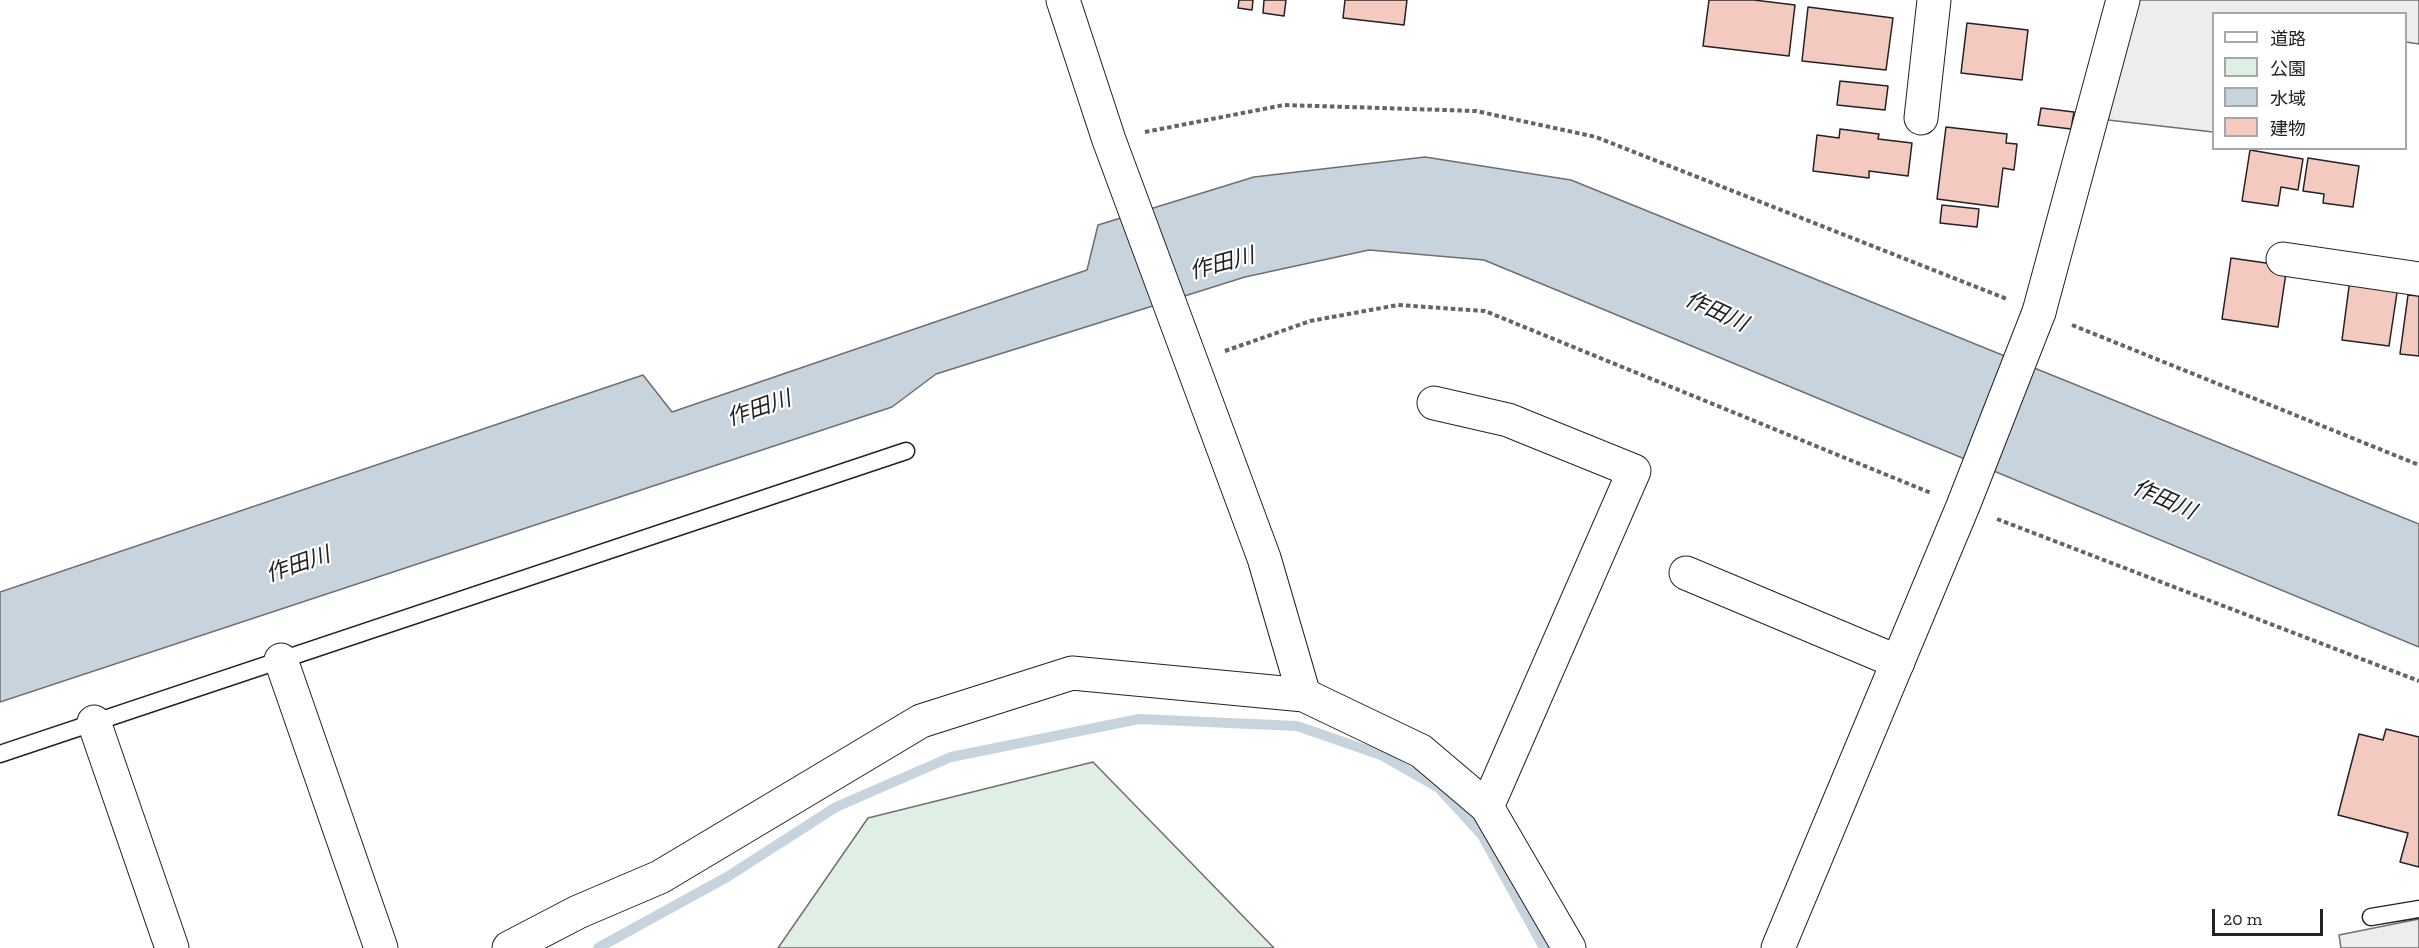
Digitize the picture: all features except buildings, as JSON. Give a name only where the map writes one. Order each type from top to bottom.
[{"type":"street","points":[[1063,0],[1109,140],[1264,558],[1304,695]]},
{"type":"street","points":[[1922,118],[1934,0]]},
{"type":"street","points":[[1778,948],[1963,506],[2039,312],[2123,0]]},
{"type":"street","points":[[2283,259],[2419,279]]},
{"type":"street","points":[[1434,404],[1508,420],[1634,471],[1487,807]]},
{"type":"street","points":[[1686,573],[1898,662]]},
{"type":"street","points":[[281,660],[381,948]]},
{"type":"street","points":[[509,948],[578,912],[660,877],[921,721],[1072,673],[1304,695],[1421,751],[1487,807],[1569,948]]},
{"type":"street","points":[[94,722],[172,948]]},
{"type":"lane","points":[[0,754],[906,451]]},
{"type":"lane","points":[[2371,917],[2419,909]]},
{"type":"path","points":[[1109,140],[1284,105],[1476,111],[1596,137],[2419,465]]},
{"type":"path","points":[[1188,352],[1310,321],[1398,305],[1485,311],[1963,506],[2419,681]]},
{"type":"green space","points":[[1093,762],[1274,948],[778,948],[868,818]]},
{"type":"shaded area","points":[[2135,0],[2419,0],[2419,44],[2407,42],[2407,12],[2212,12],[2212,132],[2108,120]]},
{"type":"shaded area","points":[[2419,919],[2419,948],[2341,948],[2339,935]]},
{"type":"water","name":"作田川","points":[[1425,157],[1571,180],[2419,524],[2419,647],[1484,260],[1369,250],[1245,277],[936,374],[892,407],[0,702],[0,592],[643,375],[672,412],[1087,270],[1098,225],[1254,177]]},
{"type":"waterway","points":[[598,948],[727,877],[836,807],[951,757],[1139,719],[1297,726],[1381,755],[1439,788],[1482,835],[1544,948]]}]
